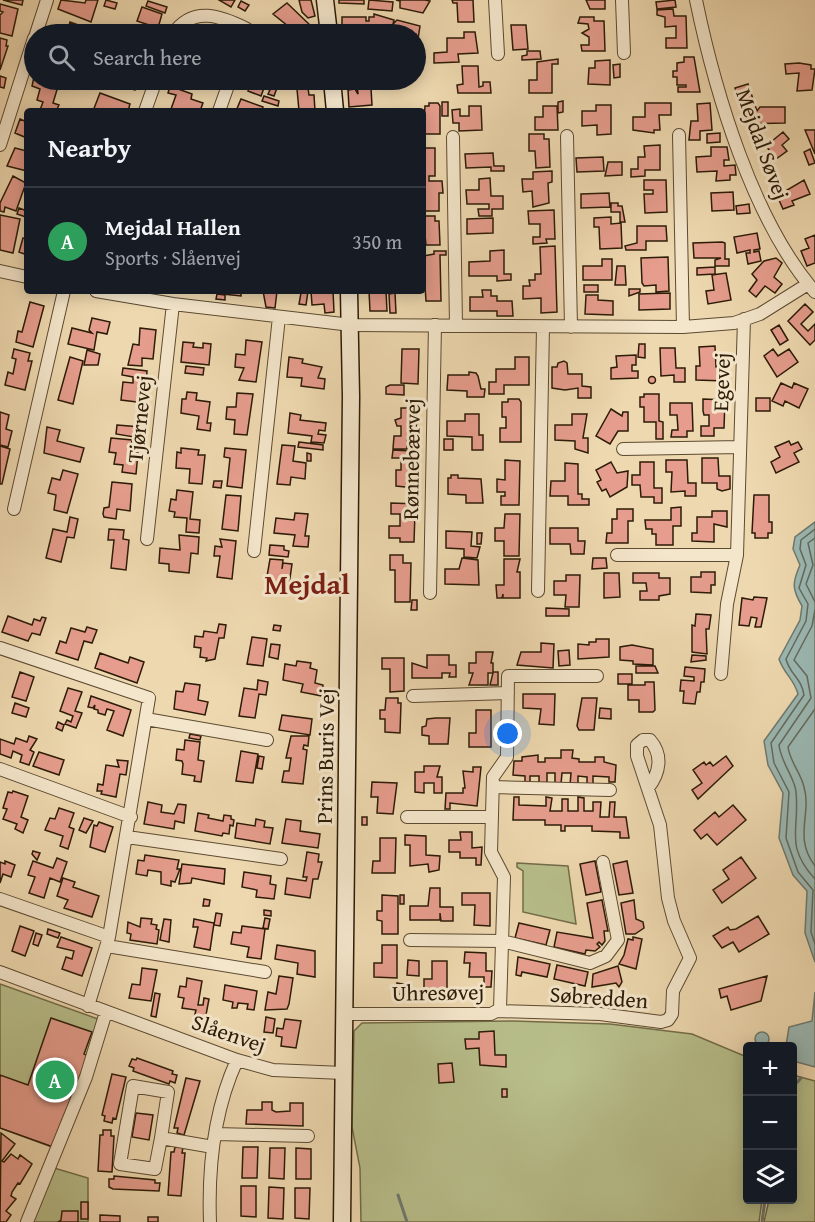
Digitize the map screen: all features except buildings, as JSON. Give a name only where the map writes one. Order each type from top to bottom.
[{"type":"street","points":[[39,24],[47,0]]},
{"type":"street","points":[[325,0],[328,24]]},
{"type":"street","points":[[495,0],[498,54]]},
{"type":"street","points":[[622,0],[624,53]]},
{"type":"street","name":"Mejdal Søvej","points":[[696,0],[703,34],[747,171],[770,224],[812,288]]},
{"type":"street","points":[[180,24],[209,15],[223,17],[237,24]]},
{"type":"street","points":[[0,145],[24,70]]},
{"type":"street","points":[[146,108],[152,90]]},
{"type":"street","points":[[220,108],[226,90]]},
{"type":"street","points":[[333,90],[335,108]]},
{"type":"street","points":[[679,135],[683,327]]},
{"type":"street","points":[[567,136],[571,327]]},
{"type":"street","points":[[453,137],[456,325]]},
{"type":"street","points":[[0,271],[24,276]]},
{"type":"street","points":[[114,294],[173,304],[351,325],[683,327],[734,323],[812,288]]},
{"type":"street","points":[[14,509],[62,294]]},
{"type":"street","name":"Prins Buris Vej","points":[[342,1222],[351,325],[349,294]]},
{"type":"street","name":"Tjørnevej","points":[[147,538],[173,304]]},
{"type":"street","points":[[254,551],[279,317]]},
{"type":"street","name":"Egevej","points":[[722,674],[727,604],[737,555],[744,319]]},
{"type":"street","name":"Rønnebærvej","points":[[430,593],[435,325]]},
{"type":"street","points":[[538,591],[543,327]]},
{"type":"street","points":[[623,449],[740,447]]},
{"type":"street","points":[[617,555],[737,555]]},
{"type":"street","points":[[0,648],[149,698],[131,817],[108,942],[88,1006]]},
{"type":"street","points":[[414,696],[508,693],[508,676],[597,676]]},
{"type":"street","name":"Uhresøvej","points":[[344,1014],[491,1014],[498,1011],[502,999],[504,877],[491,852],[493,777],[507,757],[508,693]]},
{"type":"street","points":[[146,719],[267,740]]},
{"type":"street","points":[[0,770],[131,817]]},
{"type":"street","points":[[493,787],[610,790]]},
{"type":"street","name":"Søbredden","points":[[498,1011],[600,1014],[661,1022],[668,1020],[672,1014],[674,992],[690,958],[674,921],[668,898],[660,825],[648,788]]},
{"type":"street","points":[[406,817],[492,817]]},
{"type":"street","points":[[127,837],[281,859]]},
{"type":"street","points":[[410,940],[502,941],[590,963],[606,956],[618,940],[603,862]]},
{"type":"street","points":[[0,899],[108,942],[265,972]]},
{"type":"street","name":"Slåenvej","points":[[0,972],[237,1060],[273,1070],[343,1073]]},
{"type":"street","points":[[27,1222],[82,1088],[106,1012]]},
{"type":"street","points":[[210,1222],[209,1186],[214,1141],[237,1060]]},
{"type":"street","points":[[133,1086],[168,1092],[161,1138],[155,1170],[120,1164],[133,1086]]},
{"type":"street","points":[[161,1138],[214,1141],[308,1136]]},
{"type":"green space","points":[[517,863],[568,866],[576,924],[523,912],[523,871],[517,867]]},
{"type":"green space","points":[[0,984],[98,1019],[57,1149],[0,1128]]},
{"type":"green space","points":[[513,1021],[610,1024],[692,1034],[743,1055],[743,1204],[761,1204],[759,1222],[361,1222],[360,1168],[352,1127],[354,1031],[362,1023]]},
{"type":"green space","points":[[797,1076],[815,1081],[815,1222],[764,1222],[768,1204],[797,1204]]},
{"type":"green space","points":[[54,1168],[88,1178],[88,1222],[30,1222]]},
{"type":"water","points":[[815,522],[815,962],[805,933],[807,891],[793,875],[779,838],[783,793],[768,765],[764,741],[798,694],[779,659],[800,620],[802,606],[794,586],[800,565],[793,549],[795,537]]},
{"type":"water","points":[[815,992],[815,1067],[797,1062],[797,1042],[787,1042],[789,1027],[812,1021]]},
{"type":"water","points":[[759,1033],[765,1033],[768,1036],[768,1042],[756,1042],[756,1036]]},
{"type":"waterway","points":[[797,1082],[801,1078]]},
{"type":"waterway","points":[[398,1195],[407,1222]]},
{"type":"waterway","points":[[762,1222],[764,1204]]},
{"type":"place","name":"Mejdal Hallen","points":[[55,1080]]},
{"type":"district","name":"Mejdal","points":[[307,584]]}]
